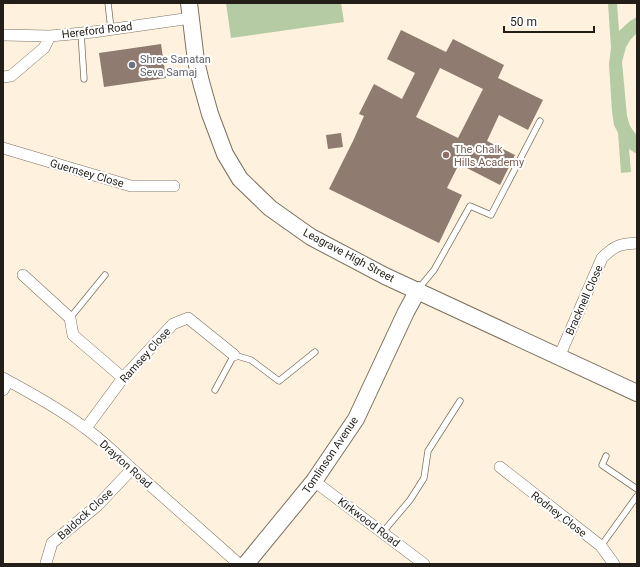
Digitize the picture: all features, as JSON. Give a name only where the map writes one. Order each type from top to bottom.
[{"type":"street","name":"Hereford Road","points":[[3,35],[50,36],[81,33],[110,29],[190,11]]},
{"type":"street","name":"Leagrave High Street","points":[[190,11],[196,61],[210,114],[225,154],[240,179],[270,208],[311,237],[385,276],[637,393]]},
{"type":"street","points":[[3,77],[11,76],[44,48],[50,36]]},
{"type":"street","name":"Guernsey Close","points":[[3,148],[131,186],[174,186]]},
{"type":"street","name":"Bracknell Close","points":[[559,357],[602,258],[610,250],[622,243],[637,243]]},
{"type":"street","points":[[23,276],[70,318],[73,335],[123,378]]},
{"type":"street","name":"Tomlinson Avenue","points":[[246,564],[314,481],[356,419],[406,312],[418,290]]},
{"type":"street","name":"Ramsey Close","points":[[86,428],[123,378],[173,324],[188,318],[234,355]]},
{"type":"street","name":"Drayton Road","points":[[5,383],[50,405],[86,428],[239,564]]},
{"type":"street","name":"Rodney Close","points":[[500,468],[601,546],[614,564]]},
{"type":"street","name":"Baldock Close","points":[[46,563],[52,543],[98,505],[132,469]]},
{"type":"street","name":"Kirkwood Road","points":[[314,481],[424,564]]},
{"type":"lane","points":[[108,3],[110,29]]},
{"type":"lane","points":[[81,33],[84,79]]},
{"type":"lane","points":[[418,290],[434,270],[470,206],[491,215],[540,121]]},
{"type":"lane","points":[[70,318],[105,275]]},
{"type":"lane","points":[[215,390],[234,355],[251,360],[279,381],[315,352]]},
{"type":"lane","points":[[383,532],[410,500],[424,478],[428,451],[460,401]]},
{"type":"lane","points":[[606,456],[602,465],[637,489]]},
{"type":"lane","points":[[601,546],[637,496]]},
{"type":"green space","points":[[226,3],[341,3],[344,22],[231,38]]},
{"type":"green space","points":[[608,3],[617,3],[619,31],[637,17],[637,33],[626,47],[622,62],[627,116],[630,126],[637,136],[637,154],[629,149],[631,172],[621,173],[618,133],[614,125],[612,112],[609,64],[611,48]]},
{"type":"building","points":[[401,30],[446,52],[453,39],[504,65],[498,78],[543,100],[528,130],[499,115],[487,141],[515,155],[500,185],[459,164],[447,188],[462,195],[439,243],[329,189],[364,116],[359,114],[374,84],[402,99],[415,73],[387,59]],"holes":[[[440,68],[483,89],[458,138],[416,117]]]},
{"type":"building","name":"Shree Sanatan Seva Samaj","points":[[161,44],[166,78],[104,87],[99,53]]},
{"type":"building","points":[[341,133],[343,147],[328,149],[326,135]]},
{"type":"place","name":"Shree Sanatan Seva Samaj","points":[[132,65]]},
{"type":"place","name":"The Chalk Hills Academy","points":[[446,155]]}]
